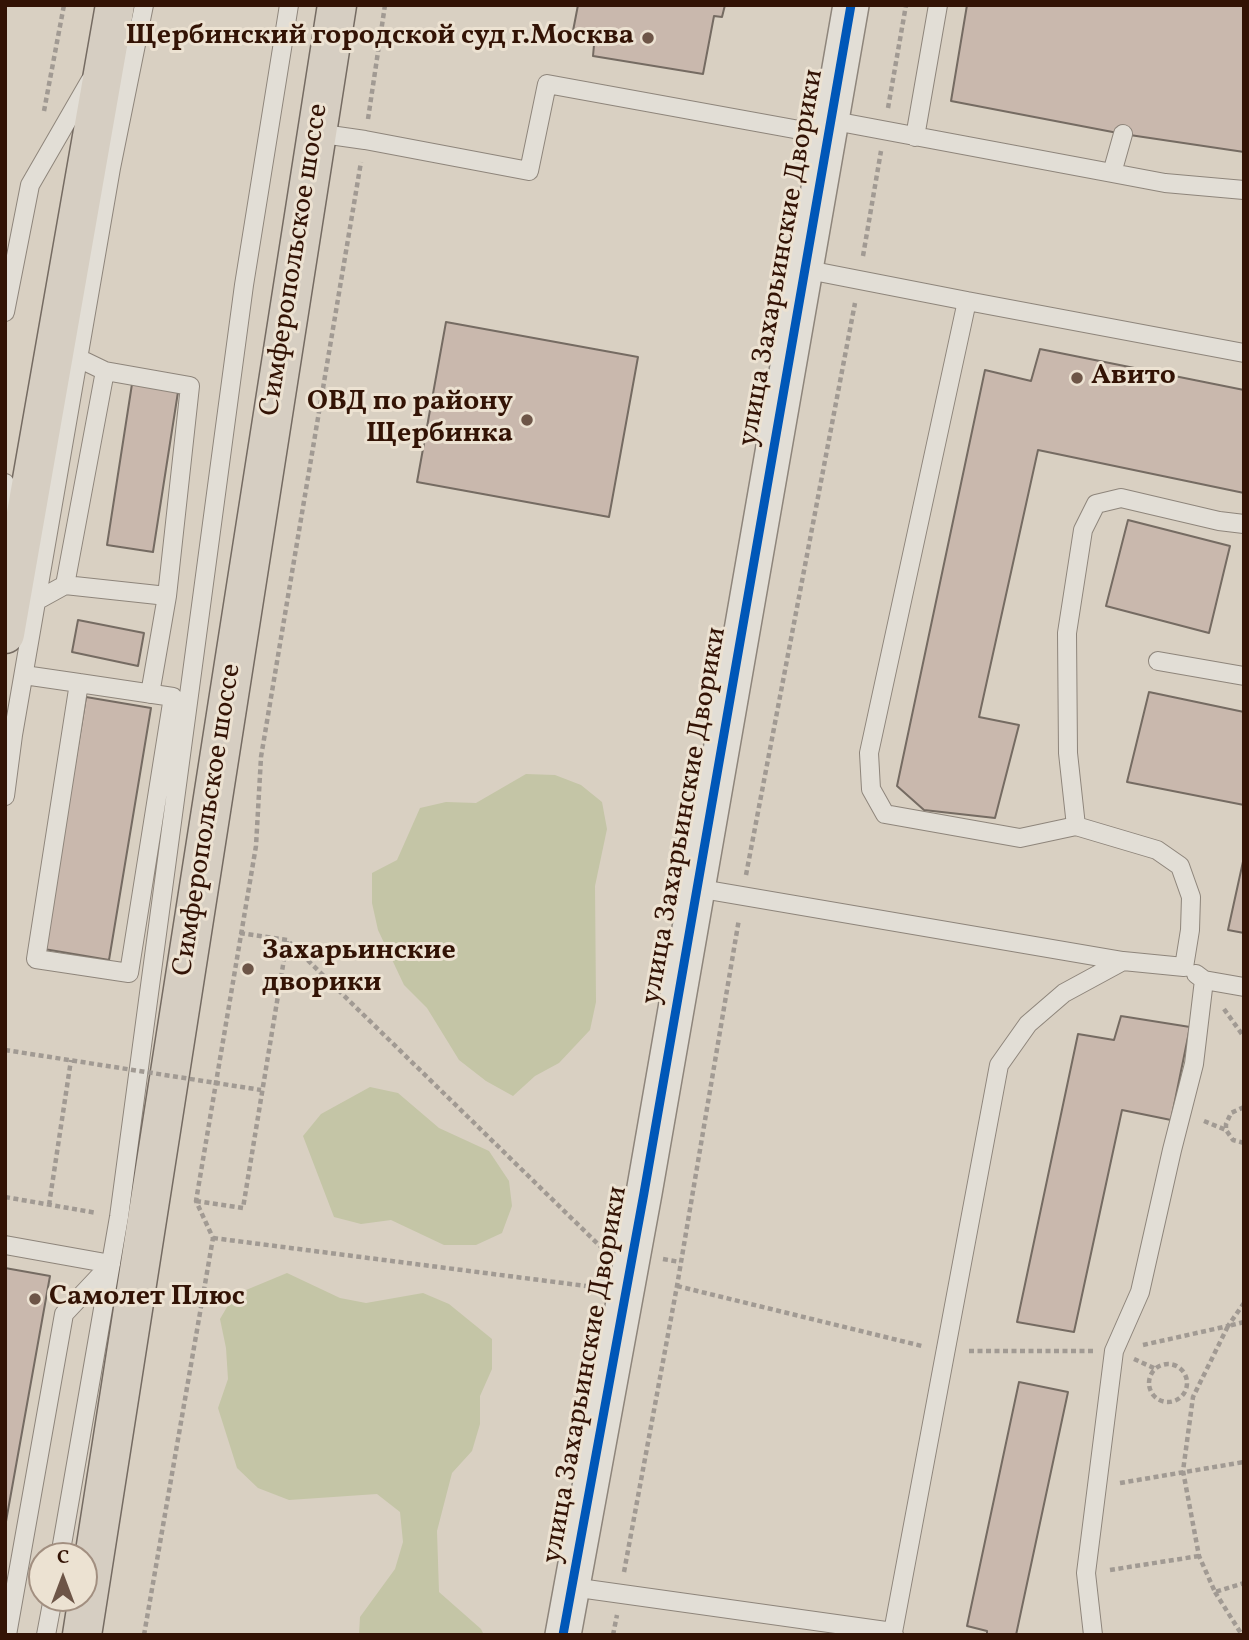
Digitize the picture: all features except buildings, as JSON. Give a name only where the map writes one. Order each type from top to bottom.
[{"type":"main road","points":[[5,634],[26,587],[115,5]]},
{"type":"main road","name":"Симферопольское шоссе","points":[[82,1635],[337,5]]},
{"type":"street","name":"улица Захарьинские Дворики","points":[[563,1635],[644,1193],[850,5]]},
{"type":"lane","points":[[5,796],[24,674],[26,587],[78,358],[111,168],[144,5]]},
{"type":"lane","points":[[62,1542],[119,1217],[244,285],[289,5]]},
{"type":"lane","points":[[915,137],[938,5]]},
{"type":"lane","points":[[5,312],[30,185],[106,54]]},
{"type":"lane","points":[[316,133],[529,171],[547,84],[828,127],[884,132],[1165,183],[1244,190]]},
{"type":"lane","points":[[1112,173],[1123,134]]},
{"type":"lane","points":[[803,269],[1244,353]]},
{"type":"lane","points":[[967,301],[869,753],[872,789],[885,814],[1020,838],[1076,826],[1157,850],[1180,866],[1191,897],[1184,967]]},
{"type":"lane","points":[[78,358],[105,371],[190,386],[167,596],[150,694]]},
{"type":"lane","points":[[65,585],[105,371]]},
{"type":"lane","points":[[5,483],[26,587]]},
{"type":"lane","points":[[1076,826],[1068,753],[1067,633],[1083,530],[1096,503],[1121,498],[1219,521],[1244,524]]},
{"type":"lane","points":[[26,587],[65,585],[167,596]]},
{"type":"lane","points":[[1158,661],[1244,676]]},
{"type":"lane","points":[[24,674],[173,697],[129,973],[36,958],[79,683]]},
{"type":"lane","points":[[696,888],[1123,961],[1184,967],[1204,980],[1244,987]]},
{"type":"lane","points":[[572,1587],[893,1634],[999,1065],[1028,1024],[1064,993],[1123,961]]},
{"type":"lane","points":[[1093,1635],[1086,1573],[1099,1488],[1114,1351],[1140,1292],[1194,1065],[1204,980]]},
{"type":"lane","points":[[5,1245],[111,1264]]},
{"type":"lane","points":[[7,1635],[64,1314],[111,1264]]},
{"type":"lane","points":[[46,1635],[50,1612]]},
{"type":"path","points":[[42,121],[64,5]]},
{"type":"path","points":[[144,1635],[213,1238],[196,1201],[256,846],[261,757],[365,140],[385,5]]},
{"type":"path","points":[[884,132],[906,5]]},
{"type":"path","points":[[240,933],[287,940],[601,1248]]},
{"type":"path","points":[[196,1201],[243,1208],[287,940]]},
{"type":"path","points":[[5,1050],[261,1090]]},
{"type":"path","points":[[49,1205],[71,1060]]},
{"type":"path","points":[[1244,1107],[1231,1113],[1226,1129],[1233,1140],[1244,1143]]},
{"type":"path","points":[[5,1197],[119,1217]]},
{"type":"path","points":[[213,1238],[594,1287]]},
{"type":"path","points":[[677,1286],[946,1352],[1114,1351],[1244,1322]]},
{"type":"path","points":[[1242,1635],[1215,1592],[1199,1556],[1183,1471],[1193,1397],[1228,1326],[1244,1303]]},
{"type":"path","points":[[1167,1364],[1178,1367],[1183,1371],[1187,1382],[1184,1393],[1174,1401],[1161,1400],[1152,1392],[1152,1373],[1167,1364]]},
{"type":"path","points":[[1184,1393],[1193,1397]]},
{"type":"path","points":[[1099,1488],[1244,1462]]},
{"type":"path","points":[[1086,1573],[1199,1556]]},
{"type":"path","points":[[1215,1592],[1244,1583]]},
{"type":"green space","points":[[526,774],[555,775],[581,785],[602,802],[607,829],[595,886],[596,1002],[590,1030],[559,1063],[535,1076],[513,1096],[486,1081],[459,1060],[427,1008],[404,985],[378,930],[372,903],[372,873],[397,860],[420,808],[446,802],[476,803]]},
{"type":"green space","points":[[370,1087],[398,1093],[439,1128],[489,1151],[509,1181],[512,1206],[502,1233],[476,1245],[444,1245],[391,1220],[361,1224],[334,1217],[303,1136],[321,1114]]},
{"type":"green space","points":[[287,1273],[340,1298],[366,1303],[423,1293],[449,1304],[492,1339],[492,1369],[480,1396],[480,1424],[472,1451],[452,1473],[437,1531],[439,1592],[481,1629],[484,1635],[359,1635],[360,1617],[395,1569],[403,1542],[400,1512],[377,1494],[289,1500],[258,1488],[237,1468],[218,1408],[228,1379],[226,1348],[220,1319],[234,1295]]},
{"type":"cycle path","points":[[563,1635],[644,1193],[851,5]]},
{"type":"place","name":"Щербинский городской суд г.Москва","points":[[648,38]]},
{"type":"place","name":"Авито","points":[[1077,378]]},
{"type":"place","name":"ОВД по району Щербинка","points":[[527,420]]},
{"type":"place","name":"Захарьинские дворики","points":[[248,969]]},
{"type":"place","name":"Самолет Плюс","points":[[35,1299]]}]
